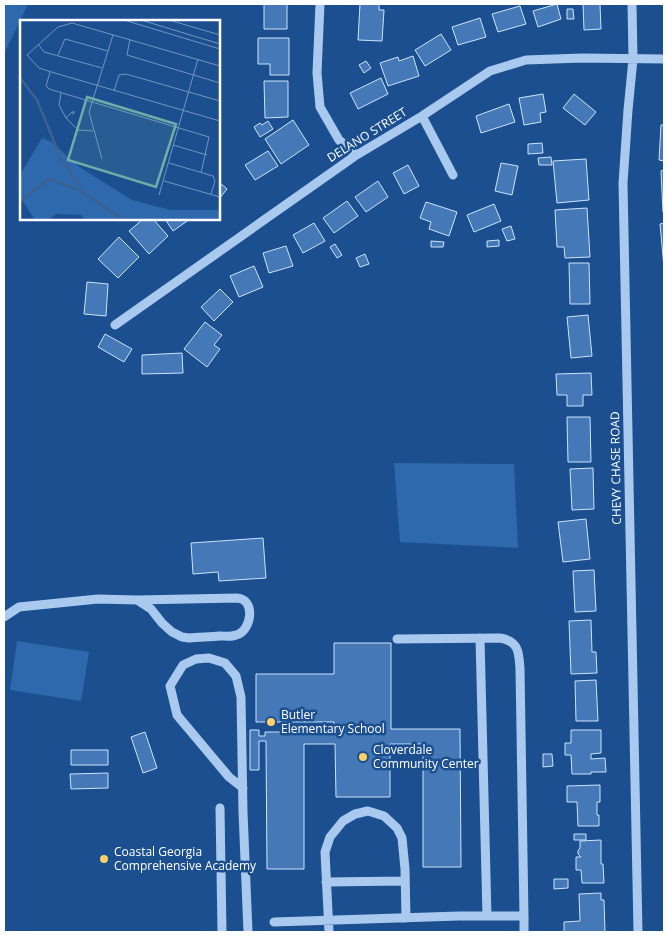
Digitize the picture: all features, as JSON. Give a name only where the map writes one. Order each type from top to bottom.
[{"type":"street","points":[[320,4],[317,73],[320,107],[339,140],[355,156]]},
{"type":"street","name":"CHEVY CHASE ROAD","points":[[632,4],[633,59],[623,183],[638,932]]},
{"type":"street","name":"DELANO STREET","points":[[115,325],[355,156],[422,116],[490,71],[526,60],[582,58],[664,59]]},
{"type":"street","points":[[422,116],[453,175]]},
{"type":"street","points":[[4,617],[19,607],[98,599],[242,598],[247,603],[249,621],[247,628],[236,635],[182,637],[172,632],[151,609],[137,600]]},
{"type":"street","points":[[480,638],[486,916]]},
{"type":"street","points":[[396,639],[500,638],[509,640],[516,646],[520,669],[524,932]]},
{"type":"street","points":[[243,788],[229,777],[177,715],[170,686],[183,665],[196,659],[209,658],[225,663],[236,676],[241,697],[248,932]]},
{"type":"street","points":[[220,808],[222,932]]},
{"type":"street","points":[[329,932],[325,852],[330,837],[343,822],[355,814],[368,811],[384,816],[397,828],[402,838],[406,918]]},
{"type":"street","points":[[326,882],[405,880]]},
{"type":"street","points":[[274,922],[524,916]]},
{"type":"shaded area","points":[[4,4],[28,4],[20,20],[4,54]]},
{"type":"shaded area","points":[[394,463],[514,464],[518,548],[400,542]]},
{"type":"shaded area","points":[[17,641],[89,652],[81,701],[10,690]]},
{"type":"building","points":[[264,4],[287,4],[287,29],[264,29]]},
{"type":"building","points":[[360,4],[379,4],[379,10],[384,10],[382,41],[358,40]]},
{"type":"building","points":[[557,4],[561,19],[538,27],[533,11]]},
{"type":"building","points":[[583,4],[600,4],[601,29],[584,30]]},
{"type":"building","points":[[520,6],[526,24],[498,32],[492,14]]},
{"type":"building","points":[[567,9],[573,9],[574,19],[567,19]]},
{"type":"building","points":[[480,18],[486,37],[458,45],[452,27]]},
{"type":"building","points":[[441,34],[451,50],[425,66],[415,50]]},
{"type":"building","points":[[258,38],[289,38],[289,75],[270,75],[270,64],[258,64]]},
{"type":"building","points":[[413,56],[419,76],[388,86],[380,63],[398,57],[399,61]]},
{"type":"building","points":[[366,61],[371,68],[364,73],[359,65]]},
{"type":"building","points":[[381,78],[388,94],[358,109],[350,93]]},
{"type":"building","points":[[264,81],[288,81],[288,117],[265,118]]},
{"type":"building","points":[[543,94],[546,112],[540,113],[541,122],[524,125],[519,98]]},
{"type":"building","points":[[574,94],[596,112],[585,125],[563,108]]},
{"type":"building","points":[[509,104],[515,122],[481,133],[476,116]]},
{"type":"building","points":[[293,120],[309,145],[281,164],[265,139]]},
{"type":"building","points":[[268,121],[273,129],[260,137],[254,127]]},
{"type":"building","points":[[661,125],[664,125],[664,161],[659,160]]},
{"type":"building","points":[[542,143],[543,153],[528,154],[528,144]]},
{"type":"building","points":[[268,151],[278,166],[255,180],[245,165]]},
{"type":"building","points":[[551,157],[552,165],[539,165],[538,158]]},
{"type":"building","points":[[586,159],[589,200],[557,203],[553,161]]},
{"type":"building","points":[[501,163],[518,166],[512,195],[495,191]]},
{"type":"building","points":[[408,165],[419,186],[404,194],[393,173]]},
{"type":"building","points":[[664,170],[664,212],[663,212],[661,171]]},
{"type":"building","points":[[378,181],[388,197],[366,212],[355,197]]},
{"type":"building","points":[[220,183],[227,189],[220,198]]},
{"type":"building","points":[[347,201],[358,216],[334,233],[323,218]]},
{"type":"building","points":[[426,202],[457,212],[449,236],[429,229],[431,222],[420,218]]},
{"type":"building","points":[[494,204],[501,221],[474,232],[467,215]]},
{"type":"building","points":[[587,208],[590,257],[565,258],[564,247],[557,247],[555,210]]},
{"type":"building","points":[[142,220],[154,220],[168,236],[149,254],[129,231]]},
{"type":"building","points":[[166,220],[189,220],[173,231]]},
{"type":"building","points":[[314,223],[325,241],[303,253],[293,235]]},
{"type":"building","points":[[664,223],[664,267],[660,224]]},
{"type":"building","points":[[511,226],[515,239],[507,241],[502,229]]},
{"type":"building","points":[[119,237],[139,257],[118,278],[98,259]]},
{"type":"building","points":[[499,240],[499,246],[487,247],[487,241]]},
{"type":"building","points":[[431,241],[444,242],[443,247],[431,247]]},
{"type":"building","points":[[335,244],[342,255],[337,258],[330,247]]},
{"type":"building","points":[[286,246],[293,266],[269,273],[263,253]]},
{"type":"building","points":[[365,254],[369,264],[360,267],[356,258]]},
{"type":"building","points":[[569,263],[589,263],[590,304],[570,304]]},
{"type":"building","points":[[254,266],[263,287],[239,297],[230,276]]},
{"type":"building","points":[[87,282],[108,284],[106,316],[84,314]]},
{"type":"building","points":[[220,289],[233,302],[214,321],[201,307]]},
{"type":"building","points":[[588,315],[592,356],[571,358],[567,317]]},
{"type":"building","points":[[205,322],[222,335],[214,345],[220,349],[207,367],[184,349]]},
{"type":"building","points":[[105,334],[132,349],[124,362],[98,347]]},
{"type":"building","points":[[182,353],[183,373],[142,374],[142,355]]},
{"type":"building","points":[[591,373],[592,395],[583,395],[583,406],[567,406],[567,395],[557,395],[556,374]]},
{"type":"building","points":[[567,417],[590,417],[591,462],[568,462]]},
{"type":"building","points":[[593,468],[594,509],[572,510],[570,469]]},
{"type":"building","points":[[586,519],[590,559],[563,562],[558,522]]},
{"type":"building","points":[[263,538],[266,578],[219,581],[218,572],[193,574],[191,543]]},
{"type":"building","points":[[594,570],[596,611],[575,612],[573,571]]},
{"type":"building","points":[[591,620],[592,652],[596,652],[597,673],[571,674],[569,621]]},
{"type":"building","name":"Cloverdale Community Center","points":[[334,643],[391,643],[391,729],[460,729],[461,867],[423,867],[423,744],[390,744],[390,797],[336,797],[335,744],[304,744],[304,869],[267,869],[266,741],[259,741],[259,770],[250,770],[250,730],[259,730],[259,736],[265,736],[265,732],[334,732],[334,722],[256,722],[256,674],[334,674]]},
{"type":"building","points":[[596,680],[598,721],[576,721],[575,681]]},
{"type":"building","points":[[571,730],[601,730],[601,753],[591,754],[591,759],[605,758],[606,772],[572,774],[571,755],[565,755],[565,743],[571,743]]},
{"type":"building","points":[[145,732],[157,768],[143,773],[131,737]]},
{"type":"building","points":[[71,750],[108,750],[108,765],[71,765]]},
{"type":"building","points":[[543,754],[552,754],[553,766],[543,767]]},
{"type":"building","points":[[108,773],[108,788],[71,789],[70,774]]},
{"type":"building","points":[[600,785],[600,802],[597,802],[599,826],[578,826],[577,802],[567,802],[567,786]]},
{"type":"building","points":[[574,834],[586,834],[586,840],[574,840]]},
{"type":"building","points":[[601,840],[601,864],[603,864],[604,883],[582,883],[581,870],[576,870],[576,857],[581,857],[578,854],[580,841]]},
{"type":"building","points":[[554,879],[568,879],[568,888],[554,889]]},
{"type":"building","points":[[601,893],[601,900],[604,900],[605,932],[564,932],[564,922],[580,921],[579,894]]},
{"type":"place","name":"Butler Elementary School","points":[[271,722]]},
{"type":"place","name":"Cloverdale Community Center","points":[[363,757]]},
{"type":"place","name":"Coastal Georgia Comprehensive Academy","points":[[104,859]]}]
